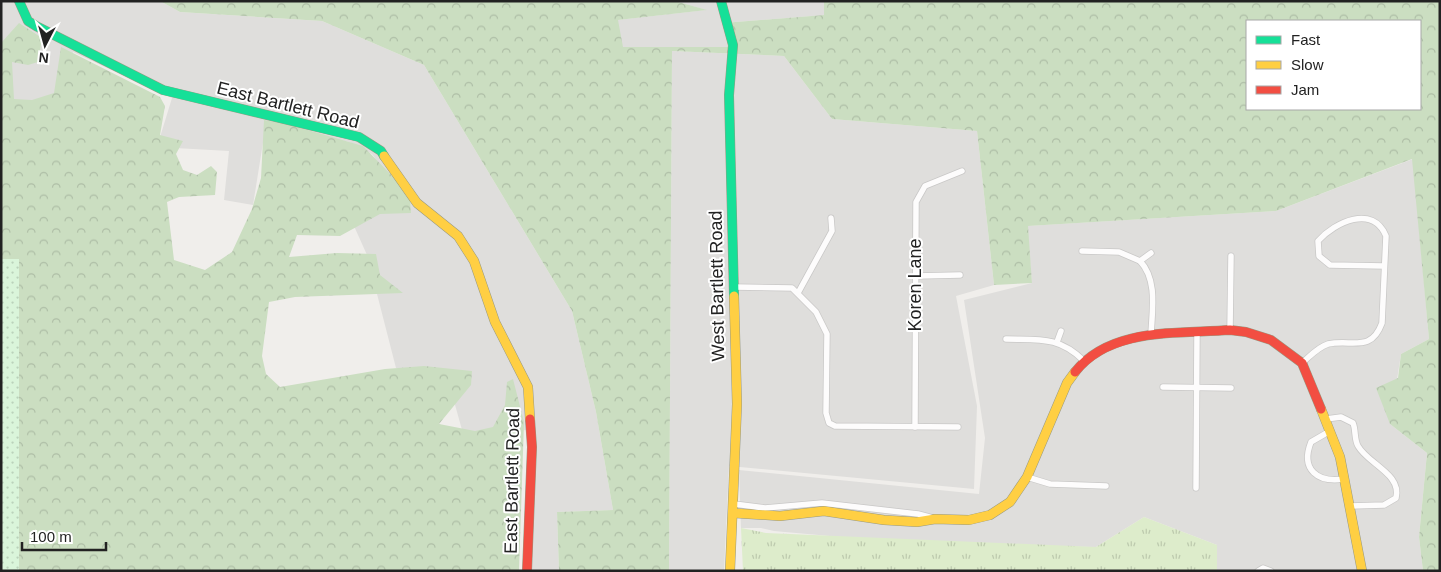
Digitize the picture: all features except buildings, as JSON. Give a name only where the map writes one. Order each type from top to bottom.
[{"type":"street","name":"East Bartlett Road","points":[[19,1],[28,21],[36,26],[163,90],[359,137],[381,151],[417,202],[458,236],[474,261],[495,322],[530,395],[532,447],[527,571]]},
{"type":"street","name":"West Bartlett Road","points":[[721,1],[733,45],[729,95],[737,446],[730,571]]},
{"type":"street","name":"Koren Lane","points":[[915,427],[915,226],[918,197],[925,186],[962,172]]},
{"type":"street","points":[[798,292],[832,231],[831,218]]},
{"type":"street","points":[[1302,363],[1322,346],[1336,343],[1361,343],[1378,334],[1383,314],[1386,236],[1380,224],[1369,219],[1349,220],[1326,232],[1318,241],[1319,256],[1330,265],[1384,266]]},
{"type":"street","points":[[1082,251],[1119,252],[1140,261],[1149,276],[1151,284],[1151,335]]},
{"type":"street","points":[[1140,261],[1151,253]]},
{"type":"street","points":[[1230,330],[1231,256]]},
{"type":"street","points":[[916,276],[960,275]]},
{"type":"street","points":[[734,287],[792,288],[816,312],[827,334],[826,413],[829,423],[835,426],[958,427]]},
{"type":"street","points":[[734,508],[764,512],[824,511],[908,518],[969,520],[998,512],[1010,502],[1027,477],[1067,383],[1084,361],[1111,345],[1151,335],[1230,330],[1246,332],[1271,340],[1302,363],[1340,457],[1362,571]]},
{"type":"street","points":[[1057,342],[1061,331]]},
{"type":"street","points":[[1196,332],[1196,488]]},
{"type":"street","points":[[1006,339],[1057,342],[1072,349],[1084,361]]},
{"type":"street","points":[[1163,387],[1231,388]]},
{"type":"street","points":[[1326,419],[1342,417],[1350,420],[1354,426],[1358,446],[1395,483],[1396,498],[1388,505],[1350,506]]},
{"type":"street","points":[[1330,431],[1314,440],[1309,448],[1308,464],[1317,476],[1330,481],[1344,480]]},
{"type":"street","points":[[1027,477],[1050,484],[1106,486]]},
{"type":"street","points":[[1258,571],[1263,568],[1271,571]]},
{"type":"shaded area","points":[[1,1],[160,1],[180,12],[322,21],[424,65],[572,311],[596,412],[613,510],[557,512],[559,571],[531,571],[534,429],[464,437],[445,369],[396,368],[367,255],[354,226],[398,190],[372,154],[349,142],[266,124],[253,205],[224,200],[229,151],[157,147],[172,98],[73,52],[62,115],[7,108],[1,67]]},
{"type":"shaded area","points":[[675,1],[824,1],[825,15],[723,23],[728,47],[622,47],[617,20],[706,10]]},
{"type":"shaded area","points":[[672,51],[784,56],[832,119],[977,131],[994,285],[956,296],[977,406],[974,489],[729,466],[724,571],[669,571]]},
{"type":"shaded area","points":[[1413,159],[1429,339],[1401,354],[1390,424],[1427,453],[1419,537],[1423,571],[1217,571],[1217,545],[1144,517],[1096,547],[919,544],[774,531],[761,528],[741,528],[739,470],[979,494],[985,438],[964,300],[1032,283],[1027,226],[1276,211]]},
{"type":"green space","points":[[160,1],[675,1],[707,10],[618,20],[623,47],[728,47],[723,23],[824,15],[824,1],[1440,1],[1440,571],[1423,571],[1419,537],[1427,453],[1390,424],[1376,388],[1398,378],[1401,354],[1429,339],[1412,159],[1276,211],[1028,226],[1032,283],[994,285],[977,131],[832,119],[784,56],[672,51],[669,571],[559,571],[557,512],[613,510],[596,412],[572,311],[424,65],[322,21],[180,12]]},
{"type":"green space","points":[[19,23],[42,38],[38,62],[28,65],[12,62],[14,99],[32,100],[54,93],[61,47],[160,97],[165,106],[160,135],[183,141],[176,154],[183,170],[197,175],[211,166],[217,172],[215,195],[179,197],[167,202],[174,260],[205,270],[232,252],[252,209],[261,178],[264,120],[287,124],[363,146],[400,184],[410,200],[411,213],[380,214],[340,236],[297,235],[289,257],[337,253],[376,254],[380,275],[403,293],[295,297],[269,302],[262,356],[266,374],[280,387],[385,369],[424,366],[472,371],[471,385],[439,424],[475,431],[493,427],[505,405],[507,382],[513,379],[524,422],[519,571],[1,571],[1,43]]},
{"type":"green space","points":[[1,259],[19,259],[19,571],[1,571]]},
{"type":"green space","points":[[1144,517],[1217,545],[1217,571],[743,571],[741,528],[766,533],[1096,547]]},
{"type":"traffic: fast","points":[[19,1],[28,21],[36,26],[163,90],[359,137],[381,151],[384,156]]},
{"type":"traffic: fast","points":[[721,1],[733,45],[729,95],[734,296]]},
{"type":"traffic: slow","points":[[384,156],[417,203],[458,236],[474,261],[495,322],[528,387],[530,419]]},
{"type":"traffic: slow","points":[[730,571],[737,404],[734,296]]},
{"type":"traffic: slow","points":[[733,513],[780,516],[824,511],[884,520],[917,522],[935,519],[969,520],[990,515],[1010,502],[1027,477],[1067,383],[1075,372]]},
{"type":"traffic: slow","points":[[1321,409],[1340,457],[1362,571]]},
{"type":"traffic: jam","points":[[1075,372],[1090,357],[1107,347],[1126,340],[1167,333],[1230,330],[1246,332],[1271,340],[1302,363],[1321,409]]},
{"type":"traffic: jam","points":[[527,571],[532,447],[530,419]]}]
